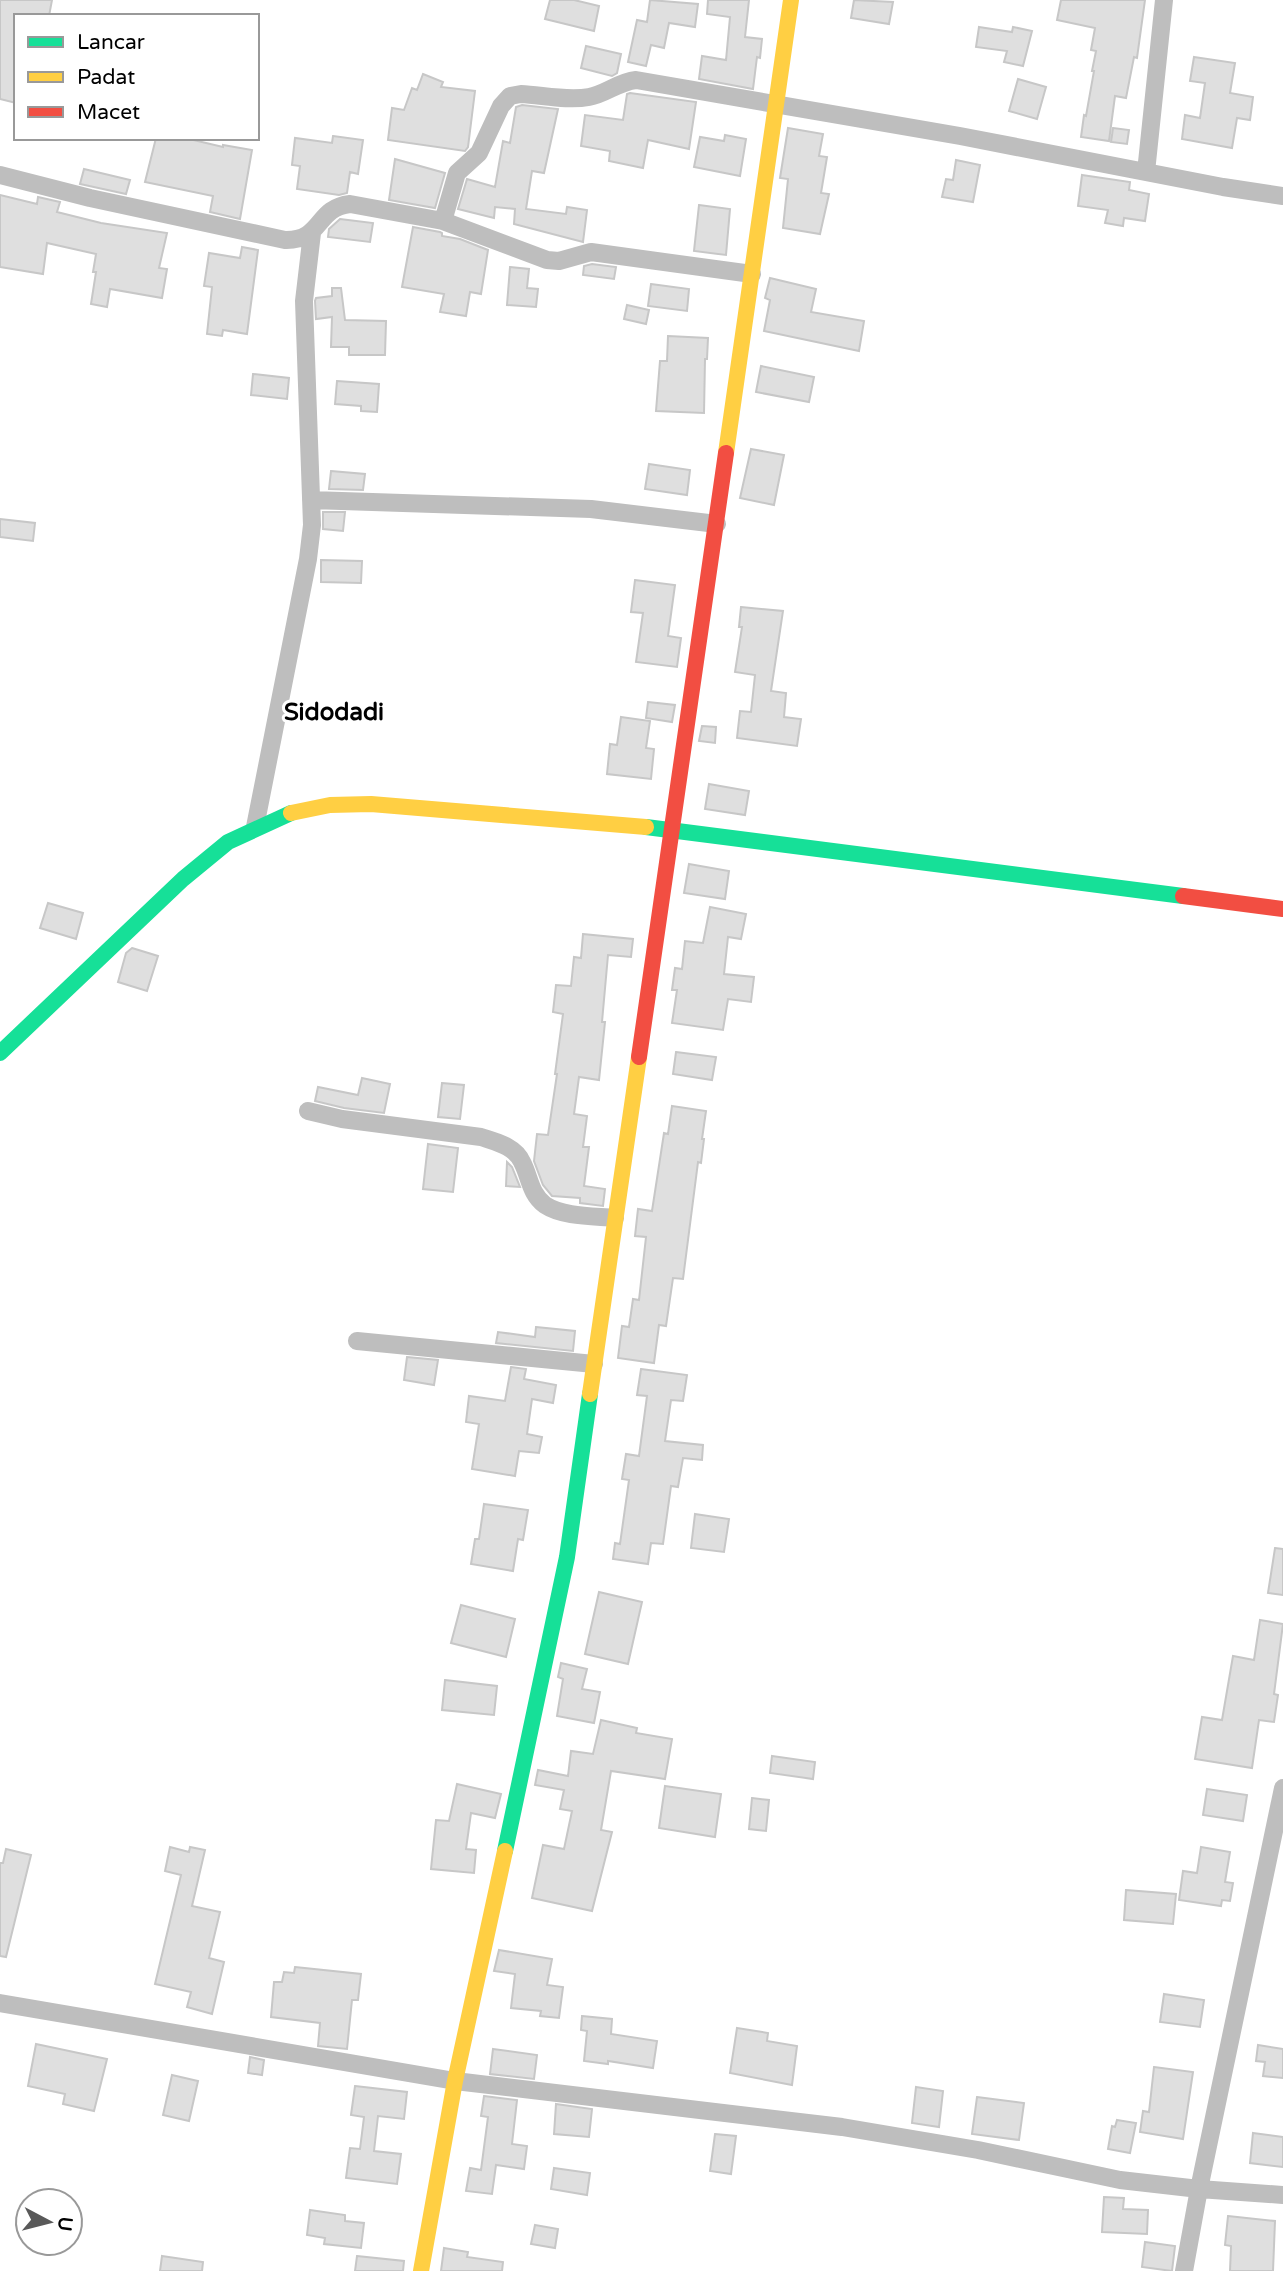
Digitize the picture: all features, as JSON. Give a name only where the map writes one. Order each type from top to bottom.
[{"type":"street","points":[[421,2271],[455,2081],[567,1557],[791,0]]},
{"type":"street","points":[[1146,172],[1164,0]]},
{"type":"street","points":[[443,221],[457,173],[480,153],[501,106],[510,96],[521,94],[587,98],[624,82],[636,80],[961,136],[1283,196]]},
{"type":"street","points":[[0,175],[90,198],[285,240],[299,241],[312,233],[329,211],[337,206],[350,204],[443,221],[547,260],[559,261],[591,252],[752,274]]},
{"type":"street","points":[[255,827],[305,578],[312,525],[304,301],[312,233]]},
{"type":"street","points":[[311,500],[591,509],[717,524]]},
{"type":"street","points":[[0,1053],[183,879],[228,842],[285,814],[330,805],[371,804],[671,829],[1283,909]]},
{"type":"street","points":[[307,1111],[342,1119],[481,1137],[501,1143],[522,1161],[533,1193],[546,1205],[562,1212],[615,1218]]},
{"type":"street","points":[[357,1341],[594,1364]]},
{"type":"street","points":[[1184,2271],[1283,1788]]},
{"type":"street","points":[[0,2003],[455,2081],[842,2127],[978,2150],[1120,2180],[1283,2195]]},
{"type":"building","points":[[0,0],[52,0],[49,14],[14,14],[14,102],[0,99]]},
{"type":"building","points":[[550,0],[574,0],[599,6],[594,31],[545,19]]},
{"type":"building","points":[[650,0],[698,4],[695,27],[669,23],[664,48],[651,45],[646,66],[628,62],[637,20],[647,22]]},
{"type":"building","points":[[708,0],[749,0],[745,37],[762,39],[753,89],[699,79],[702,56],[726,60],[730,17],[707,14]]},
{"type":"building","points":[[854,0],[893,2],[889,24],[851,18]]},
{"type":"building","points":[[1061,0],[1145,0],[1137,58],[1134,57],[1126,98],[1115,96],[1109,141],[1081,137],[1094,71],[1096,51],[1091,50],[1095,28],[1057,20]]},
{"type":"building","points":[[979,27],[1012,32],[1013,27],[1032,31],[1023,66],[1004,62],[1007,51],[976,47]]},
{"type":"building","points":[[586,46],[621,54],[617,73],[612,76],[581,68]]},
{"type":"building","points":[[1194,57],[1235,63],[1230,93],[1253,97],[1250,120],[1237,118],[1232,148],[1182,139],[1185,115],[1200,118],[1205,83],[1190,81]]},
{"type":"building","points":[[423,74],[443,82],[441,87],[475,91],[468,147],[465,151],[388,140],[392,108],[404,110],[412,88],[417,90]]},
{"type":"building","points":[[1018,79],[1046,87],[1037,119],[1009,111]]},
{"type":"building","points":[[627,94],[696,102],[689,149],[648,140],[643,168],[609,161],[610,151],[581,146],[585,115],[623,120]]},
{"type":"building","points":[[522,105],[558,109],[544,173],[532,171],[526,209],[566,214],[567,207],[587,210],[583,242],[514,224],[515,209],[495,207],[494,218],[458,209],[467,179],[495,187],[503,141],[510,143],[516,107]]},
{"type":"building","points":[[788,128],[823,134],[819,156],[827,157],[821,193],[829,194],[820,234],[783,228],[788,179],[780,178]]},
{"type":"building","points":[[1113,128],[1129,130],[1127,144],[1111,142]]},
{"type":"building","points":[[725,135],[746,139],[740,176],[694,167],[700,137],[724,141]]},
{"type":"building","points":[[333,136],[363,140],[358,174],[350,172],[347,193],[339,195],[297,189],[300,166],[292,165],[295,138],[332,143]]},
{"type":"building","points":[[156,140],[193,140],[252,150],[240,219],[210,212],[213,196],[145,182]]},
{"type":"building","points":[[395,159],[445,173],[435,208],[389,200]]},
{"type":"building","points":[[956,160],[980,165],[973,202],[942,197],[946,179],[953,180]]},
{"type":"building","points":[[84,169],[130,180],[126,194],[80,184]]},
{"type":"building","points":[[1082,175],[1130,182],[1129,190],[1149,194],[1145,221],[1124,218],[1123,226],[1105,223],[1108,210],[1078,206]]},
{"type":"building","points":[[0,195],[37,204],[38,197],[60,202],[57,212],[101,223],[167,233],[159,268],[167,269],[162,298],[110,289],[107,307],[91,304],[96,254],[47,243],[43,274],[0,267]]},
{"type":"building","points":[[699,205],[730,209],[726,255],[694,251]]},
{"type":"building","points":[[340,219],[373,223],[370,242],[328,237],[329,229]]},
{"type":"building","points":[[413,227],[440,232],[442,236],[460,239],[488,250],[481,294],[470,292],[466,316],[440,312],[444,294],[402,287]]},
{"type":"building","points":[[242,247],[258,250],[247,334],[223,330],[222,336],[207,334],[212,287],[204,286],[209,253],[240,258]]},
{"type":"building","points":[[592,264],[616,267],[614,279],[583,275],[584,266]]},
{"type":"building","points":[[510,267],[529,269],[527,288],[538,289],[536,307],[507,305]]},
{"type":"building","points":[[770,278],[816,289],[811,312],[864,321],[859,351],[764,331],[770,300],[765,298]]},
{"type":"building","points":[[651,284],[689,289],[687,311],[648,306]]},
{"type":"building","points":[[332,288],[341,288],[345,320],[386,321],[385,355],[349,355],[349,347],[331,347],[332,317],[316,319],[315,301],[316,298],[332,296]]},
{"type":"building","points":[[627,305],[649,310],[646,324],[624,319]]},
{"type":"building","points":[[668,336],[708,338],[704,413],[656,411],[660,361],[667,361]]},
{"type":"building","points":[[761,366],[814,377],[809,402],[756,392]]},
{"type":"building","points":[[253,374],[289,378],[287,399],[251,395]]},
{"type":"building","points":[[337,381],[379,384],[377,412],[361,411],[361,406],[335,404]]},
{"type":"building","points":[[751,449],[784,455],[774,505],[740,498]]},
{"type":"building","points":[[649,464],[690,470],[687,495],[645,489]]},
{"type":"building","points":[[331,471],[365,474],[363,490],[329,489]]},
{"type":"building","points":[[323,512],[345,512],[343,531],[323,529]]},
{"type":"building","points":[[0,519],[35,523],[33,541],[0,537]]},
{"type":"building","points":[[321,560],[362,561],[361,583],[321,582]]},
{"type":"building","points":[[635,580],[675,585],[668,636],[681,638],[677,667],[636,662],[643,613],[631,612]]},
{"type":"building","points":[[741,607],[783,611],[771,691],[786,693],[784,717],[801,719],[797,746],[737,738],[740,711],[751,712],[755,675],[735,672],[742,627],[739,627]]},
{"type":"building","points":[[648,702],[675,705],[672,722],[646,718]]},
{"type":"building","points":[[621,717],[650,721],[646,748],[654,749],[651,779],[607,774],[610,744],[617,745]]},
{"type":"building","points":[[702,726],[716,727],[715,743],[699,741]]},
{"type":"building","points":[[709,784],[749,791],[745,815],[705,809]]},
{"type":"building","points":[[689,864],[729,871],[725,899],[684,893]]},
{"type":"building","points":[[48,903],[83,913],[76,939],[40,928]]},
{"type":"building","points":[[710,907],[746,914],[741,939],[728,937],[724,974],[754,977],[751,1002],[728,999],[723,1030],[672,1023],[677,990],[672,990],[675,968],[682,969],[685,941],[703,943]]},
{"type":"building","points":[[583,934],[633,939],[631,957],[608,955],[599,1080],[579,1077],[574,1114],[587,1116],[583,1147],[589,1147],[584,1186],[605,1189],[603,1206],[580,1203],[580,1198],[552,1196],[543,1185],[534,1161],[537,1134],[548,1135],[557,1074],[563,1014],[553,1012],[556,985],[571,986],[574,957],[581,958]]},
{"type":"building","points":[[132,948],[158,956],[147,991],[118,982],[126,953]]},
{"type":"building","points":[[676,1052],[716,1057],[712,1080],[673,1074]]},
{"type":"building","points":[[362,1078],[390,1084],[384,1113],[315,1101],[318,1087],[358,1095]]},
{"type":"building","points":[[442,1083],[464,1085],[460,1119],[438,1117]]},
{"type":"building","points":[[672,1106],[706,1111],[683,1279],[673,1278],[666,1326],[659,1325],[654,1363],[618,1358],[622,1326],[629,1327],[633,1299],[639,1300],[646,1237],[635,1236],[638,1209],[652,1211],[664,1133],[668,1134]]},
{"type":"building","points":[[428,1144],[458,1148],[453,1192],[423,1189]]},
{"type":"building","points":[[507,1162],[512,1167],[520,1187],[506,1186]]},
{"type":"building","points":[[536,1327],[575,1331],[573,1351],[496,1343],[498,1332],[535,1337]]},
{"type":"building","points":[[407,1357],[438,1360],[434,1385],[404,1380]]},
{"type":"building","points":[[511,1367],[526,1369],[524,1379],[556,1385],[553,1403],[532,1399],[527,1434],[542,1437],[539,1453],[519,1451],[515,1476],[472,1469],[479,1424],[466,1422],[469,1396],[505,1401]]},
{"type":"building","points":[[641,1369],[687,1375],[683,1401],[671,1400],[665,1441],[703,1445],[702,1460],[683,1458],[678,1487],[671,1486],[663,1544],[651,1543],[648,1564],[613,1559],[615,1543],[620,1544],[629,1480],[622,1479],[626,1454],[639,1456],[647,1396],[637,1395]]},
{"type":"building","points":[[484,1504],[528,1510],[523,1540],[518,1539],[513,1571],[471,1564],[475,1539],[479,1539]]},
{"type":"building","points":[[695,1514],[729,1519],[724,1552],[691,1548]]},
{"type":"building","points":[[1275,1548],[1283,1549],[1283,1595],[1268,1593]]},
{"type":"building","points":[[599,1592],[642,1602],[628,1664],[585,1654]]},
{"type":"building","points":[[461,1605],[515,1619],[506,1657],[451,1643]]},
{"type":"building","points":[[1260,1620],[1283,1624],[1274,1694],[1278,1695],[1274,1722],[1259,1720],[1252,1768],[1195,1759],[1202,1717],[1222,1720],[1233,1656],[1254,1660]]},
{"type":"building","points":[[561,1663],[587,1669],[582,1689],[600,1692],[594,1723],[557,1716],[563,1679],[558,1677]]},
{"type":"building","points":[[445,1680],[497,1686],[494,1715],[442,1710]]},
{"type":"building","points":[[601,1720],[637,1728],[636,1733],[672,1739],[665,1779],[611,1771],[601,1830],[612,1832],[592,1911],[532,1898],[543,1845],[564,1849],[572,1811],[560,1809],[564,1790],[535,1785],[538,1770],[568,1776],[571,1751],[593,1754]]},
{"type":"building","points":[[772,1756],[815,1762],[813,1779],[770,1773]]},
{"type":"building","points":[[457,1784],[501,1794],[495,1818],[471,1813],[466,1849],[476,1850],[474,1873],[431,1869],[436,1820],[449,1821]]},
{"type":"building","points":[[665,1786],[721,1794],[715,1837],[659,1828]]},
{"type":"building","points":[[1207,1789],[1247,1795],[1243,1821],[1203,1815]]},
{"type":"building","points":[[752,1798],[769,1800],[766,1831],[749,1829]]},
{"type":"building","points":[[170,1847],[189,1852],[190,1847],[205,1850],[192,1906],[220,1912],[209,1958],[224,1962],[212,2014],[187,2007],[191,1992],[155,1984],[181,1875],[165,1871]]},
{"type":"building","points":[[1201,1847],[1230,1852],[1225,1882],[1233,1883],[1230,1901],[1222,1900],[1221,1906],[1179,1900],[1183,1871],[1197,1873]]},
{"type":"building","points":[[6,1849],[31,1855],[6,1957],[0,1956],[0,1863],[3,1863]]},
{"type":"building","points":[[1126,1890],[1176,1894],[1173,1924],[1124,1920]]},
{"type":"building","points":[[499,1950],[552,1959],[547,1985],[563,1987],[559,2018],[540,2016],[541,2011],[511,2008],[515,1974],[494,1971]]},
{"type":"building","points":[[295,1967],[361,1974],[358,2000],[352,2000],[347,2049],[318,2046],[320,2023],[271,2017],[274,1982],[282,1982],[284,1972],[294,1973]]},
{"type":"building","points":[[1164,1994],[1204,2000],[1200,2027],[1160,2022]]},
{"type":"building","points":[[582,2016],[612,2019],[611,2034],[657,2041],[653,2068],[608,2061],[608,2064],[584,2061],[587,2031],[581,2030]]},
{"type":"building","points":[[737,2028],[768,2033],[767,2041],[797,2046],[792,2085],[730,2073]]},
{"type":"building","points":[[36,2044],[107,2059],[94,2111],[63,2104],[65,2094],[28,2086]]},
{"type":"building","points":[[1258,2045],[1283,2049],[1283,2078],[1263,2076],[1265,2062],[1256,2061]]},
{"type":"building","points":[[493,2049],[537,2055],[534,2079],[490,2074]]},
{"type":"building","points":[[250,2057],[264,2060],[262,2075],[248,2073]]},
{"type":"building","points":[[1154,2067],[1193,2072],[1183,2139],[1140,2132],[1143,2111],[1149,2112]]},
{"type":"building","points":[[172,2075],[198,2081],[189,2121],[163,2115]]},
{"type":"building","points":[[355,2086],[407,2092],[404,2119],[378,2116],[374,2151],[401,2154],[397,2184],[346,2178],[350,2148],[360,2149],[364,2117],[351,2115]]},
{"type":"building","points":[[916,2087],[943,2091],[939,2127],[912,2123]]},
{"type":"building","points":[[484,2096],[517,2100],[512,2144],[527,2146],[524,2169],[496,2165],[492,2194],[466,2191],[470,2168],[481,2170],[488,2117],[481,2116]]},
{"type":"building","points":[[977,2097],[1024,2103],[1019,2140],[972,2134]]},
{"type":"building","points":[[556,2104],[592,2109],[589,2137],[554,2134]]},
{"type":"building","points":[[1117,2120],[1136,2123],[1130,2153],[1108,2149],[1112,2126],[1115,2127]]},
{"type":"building","points":[[1253,2133],[1283,2137],[1283,2167],[1250,2163]]},
{"type":"building","points":[[715,2134],[736,2136],[731,2174],[710,2171]]},
{"type":"building","points":[[554,2168],[590,2173],[587,2195],[551,2189]]},
{"type":"building","points":[[1104,2197],[1124,2198],[1123,2209],[1148,2210],[1147,2234],[1102,2232]]},
{"type":"building","points":[[310,2210],[345,2215],[345,2221],[364,2223],[361,2248],[324,2244],[325,2238],[307,2235]]},
{"type":"building","points":[[1228,2216],[1275,2221],[1273,2271],[1230,2271],[1231,2246],[1225,2245]]},
{"type":"building","points":[[535,2225],[558,2229],[555,2248],[531,2244]]},
{"type":"building","points":[[1145,2242],[1175,2246],[1172,2271],[1142,2267]]},
{"type":"building","points":[[444,2248],[468,2252],[467,2257],[503,2262],[502,2271],[441,2271]]},
{"type":"building","points":[[162,2256],[203,2262],[202,2271],[160,2271]]},
{"type":"building","points":[[357,2256],[404,2261],[403,2271],[355,2271]]},
{"type":"traffic: fast","points":[[0,1053],[183,879],[228,842],[291,813]]},
{"type":"traffic: fast","points":[[646,827],[1183,896]]},
{"type":"traffic: fast","points":[[505,1851],[567,1557],[590,1394]]},
{"type":"traffic: slow","points":[[726,453],[791,0]]},
{"type":"traffic: slow","points":[[291,813],[330,805],[371,804],[646,827]]},
{"type":"traffic: slow","points":[[590,1394],[639,1057]]},
{"type":"traffic: slow","points":[[421,2271],[455,2081],[505,1851]]},
{"type":"traffic: jam","points":[[639,1057],[726,453]]},
{"type":"traffic: jam","points":[[1183,896],[1283,909]]},
{"type":"district","name":"Sidodadi","points":[[334,712]]}]
